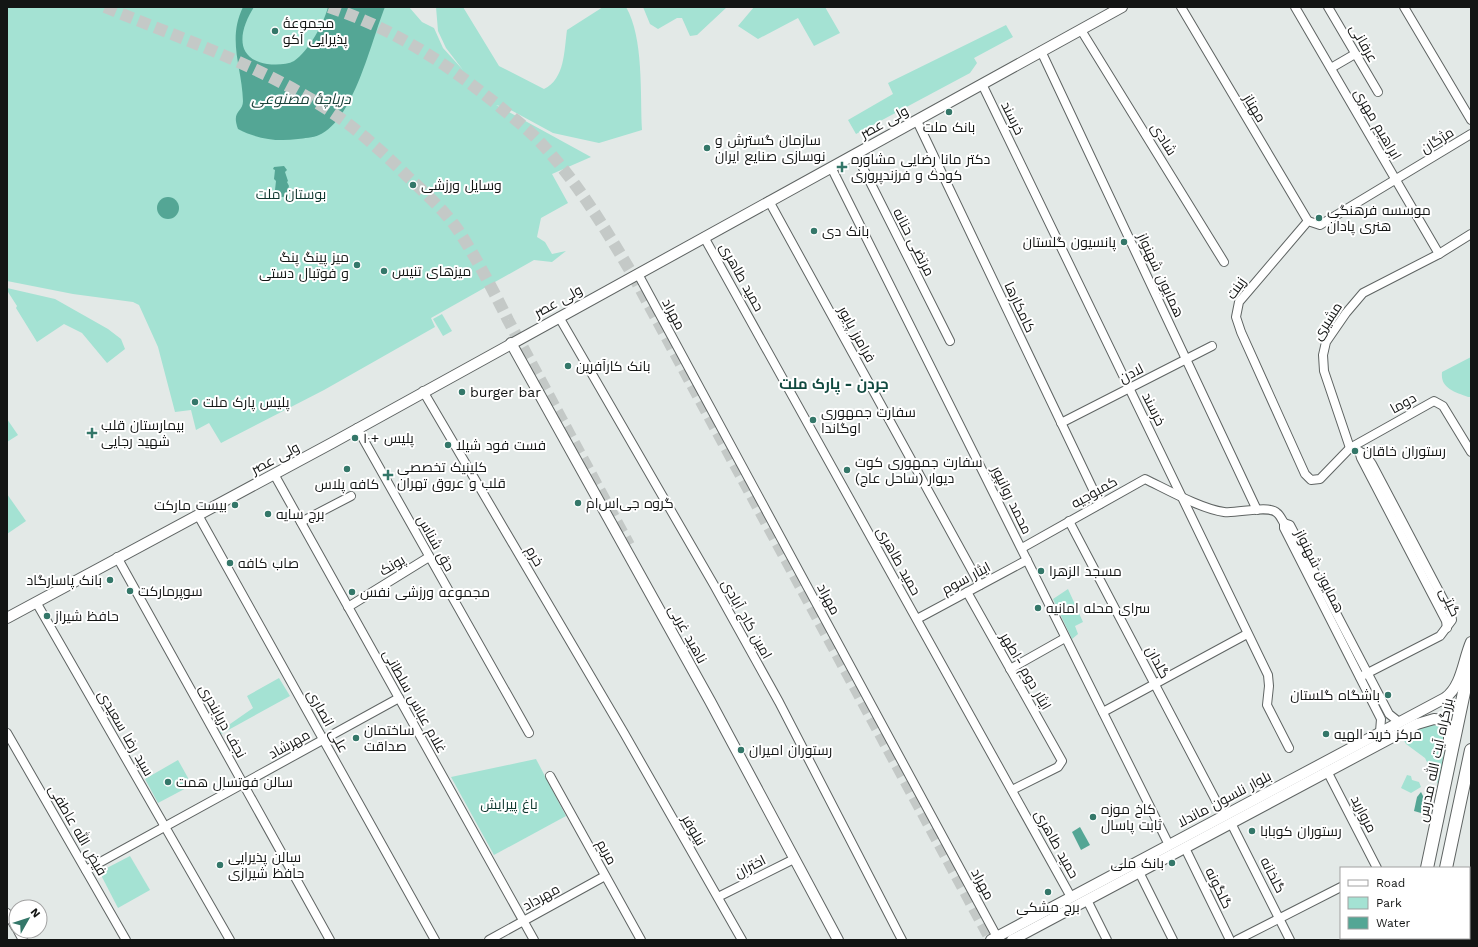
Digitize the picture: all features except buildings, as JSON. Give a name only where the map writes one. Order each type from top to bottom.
[{"type":"highway","name":"بزرگراه آیت الله مدرس","points":[[1427,867],[1471,659]]},
{"type":"highway","points":[[1446,867],[1471,750]]},
{"type":"main road","name":"ولی عصر","points":[[7,618],[117,557],[274,474],[1122,7]]},
{"type":"main road","name":"ناهید غربی","points":[[511,343],[710,701],[838,940]]},
{"type":"main road","name":"بلوار نلسون ماندلا","points":[[994,938],[1071,897],[1184,848],[1227,819],[1398,722],[1447,697],[1456,685],[1471,642]]},
{"type":"main road","points":[[1429,706],[1435,705],[1440,708],[1441,714],[1437,719],[1446,722],[1450,731],[1448,771]]},
{"type":"main road","name":"بلوار نلسون ماندلا","points":[[1012,940],[1087,900],[1169,845],[1327,771],[1416,724],[1437,719]]},
{"type":"street","name":"مهناز","points":[[1181,7],[1308,221]]},
{"type":"street","name":"ابراهیم مهری","points":[[1295,7],[1439,254]]},
{"type":"street","name":"عرفانی","points":[[1328,7],[1378,92]]},
{"type":"street","points":[[1404,7],[1471,120]]},
{"type":"street","name":"شادی","points":[[1081,30],[1224,262]]},
{"type":"street","name":"همایون شهنواز","points":[[1042,51],[1257,510]]},
{"type":"street","points":[[1331,68],[1355,54]]},
{"type":"street","name":"خرسند","points":[[982,84],[1268,675],[1269,686],[1267,705],[1289,748]]},
{"type":"street","name":"کامکارها","points":[[917,121],[1100,504]]},
{"type":"street","name":"مژگان","points":[[1396,180],[1471,134]]},
{"type":"street","name":"مرتضی حنانه","points":[[856,154],[950,341]]},
{"type":"street","name":"محمد روانپور","points":[[831,167],[1169,845]]},
{"type":"street","points":[[1308,221],[1320,225],[1396,180]]},
{"type":"street","name":"فرامرز پایور","points":[[770,201],[980,585]]},
{"type":"street","name":"زینت","points":[[1308,221],[1239,302],[1236,312],[1241,332],[1305,474],[1311,480],[1320,479],[1350,448]]},
{"type":"street","name":"مشیری","points":[[1350,448],[1324,371],[1322,355],[1326,342],[1346,313],[1363,293],[1439,254],[1471,234]]},
{"type":"street","name":"حمید طاهری","points":[[704,237],[1071,897]]},
{"type":"street","name":"مهراد","points":[[638,274],[994,938]]},
{"type":"street","name":"امین کاج آبادی","points":[[559,316],[779,702],[902,940]]},
{"type":"street","name":"لادن","points":[[1061,423],[1212,346]]},
{"type":"street","name":"خرم","points":[[423,391],[624,733]]},
{"type":"street","name":"دوما","points":[[1350,448],[1434,402],[1443,406],[1471,452]]},
{"type":"street","name":"حق شناس","points":[[357,428],[529,733]]},
{"type":"street","name":"گیتی","points":[[1350,448],[1359,450],[1367,456],[1372,464],[1451,614],[1451,623],[1440,636],[1368,674]]},
{"type":"street","name":"غلام عباس سلطانی","points":[[274,474],[534,940]]},
{"type":"street","name":"کمبوجیه","points":[[1022,548],[1145,479],[1181,497],[1222,512],[1232,513],[1272,510],[1277,512],[1286,526]]},
{"type":"street","points":[[301,522],[351,496]]},
{"type":"street","name":"علی انصاری","points":[[198,515],[435,940]]},
{"type":"street","name":"گلدان","points":[[1069,521],[1227,819]]},
{"type":"street","name":"همایون شهنواز","points":[[1286,526],[1389,714],[1398,722]]},
{"type":"street","name":"همایون شهنواز","points":[[1286,526],[1381,719],[1380,732]]},
{"type":"street","name":"نجف دریابندری","points":[[117,557],[330,940]]},
{"type":"street","name":"پونک","points":[[348,607],[429,557]]},
{"type":"street","name":"ایثار سوم","points":[[917,619],[1027,560]]},
{"type":"street","name":"ایثار دوم -اطهر","points":[[967,592],[1060,758],[1061,763],[1012,790]]},
{"type":"street","name":"سید رضا سعیدی","points":[[36,602],[230,940]]},
{"type":"street","points":[[1103,712],[1247,634]]},
{"type":"street","points":[[1010,669],[1066,638]]},
{"type":"street","points":[[1360,677],[1368,674]]},
{"type":"street","name":"مهرشاد","points":[[86,870],[399,698]]},
{"type":"street","name":"فیض الله عاطفی","points":[[7,733],[126,940]]},
{"type":"street","name":"نیلوفر","points":[[624,733],[742,940]]},
{"type":"street","name":"مروارید","points":[[1327,771],[1376,867]]},
{"type":"street","name":"مریم","points":[[550,776],[641,940]]},
{"type":"street","name":"گلخانه","points":[[1227,819],[1280,918],[1290,940]]},
{"type":"street","name":"گلگونه","points":[[1184,848],[1230,940]]},
{"type":"street","name":"اختران","points":[[718,897],[794,859]]},
{"type":"street","points":[[1136,868],[1173,940]]},
{"type":"street","name":"مهرداد","points":[[489,940],[605,876]]},
{"type":"street","points":[[1237,940],[1340,888]]},
{"type":"street","points":[[1087,900],[1108,940]]},
{"type":"green space","name":"بوستان ملت","points":[[7,7],[409,7],[422,22],[434,28],[443,48],[463,70],[446,48],[438,31],[436,7],[463,7],[499,66],[544,89],[556,79],[560,71],[564,55],[567,30],[603,7],[626,7],[636,34],[641,83],[642,130],[599,143],[553,133],[507,108],[496,105],[591,157],[552,174],[568,203],[541,218],[537,237],[545,242],[552,254],[566,251],[552,262],[534,260],[431,318],[435,327],[324,390],[221,443],[209,423],[196,430],[191,410],[175,412],[158,347],[139,305],[133,302],[73,294],[7,281]]},
{"type":"green space","points":[[643,7],[727,7],[697,35],[690,36],[682,18],[677,18],[658,29],[650,24]]},
{"type":"green space","points":[[754,7],[825,7],[840,33],[814,46],[798,18],[758,39],[738,26]]},
{"type":"green space","points":[[1006,25],[1013,37],[974,58],[977,63],[970,73],[856,134],[848,120],[893,94],[888,83]]},
{"type":"green space","points":[[7,288],[55,299],[108,329],[121,339],[125,349],[107,363],[82,333],[64,324],[37,342],[16,308],[17,306],[7,292]]},
{"type":"green space","points":[[442,314],[452,331],[443,336],[433,319]]},
{"type":"green space","points":[[1471,357],[1471,397],[1468,397],[1446,386],[1442,378],[1442,372]]},
{"type":"green space","points":[[7,419],[18,435],[7,442]]},
{"type":"green space","points":[[7,494],[26,521],[7,534]]},
{"type":"green space","points":[[1068,589],[1083,622],[1075,626],[1078,634],[1072,639],[1053,599]]},
{"type":"green space","points":[[279,678],[290,696],[221,734],[220,731],[253,708],[247,696]]},
{"type":"green space","points":[[1432,722],[1444,725],[1446,738],[1439,786],[1425,758],[1406,744],[1402,737]]},
{"type":"green space","name":"باغ پیرایش","points":[[536,759],[566,816],[494,855],[451,777]]},
{"type":"green space","name":"سالن فوتسال همت","points":[[178,760],[192,785],[158,803],[145,779]]},
{"type":"green space","points":[[1407,775],[1411,776],[1412,780],[1419,782],[1421,787],[1411,793],[1401,788]]},
{"type":"green space","points":[[130,856],[150,890],[118,908],[102,877],[103,870]]},
{"type":"water","name":"دریاچهٔ مصنوعی","points":[[243,7],[254,7],[245,24],[242,42],[244,49],[249,56],[256,61],[277,65],[294,61],[305,51],[319,29],[328,7],[385,7],[352,97],[331,127],[319,135],[298,139],[275,140],[252,135],[238,129],[236,118],[243,101],[237,54],[236,31],[238,19]]},
{"type":"water","points":[[284,166],[287,170],[285,172],[289,186],[287,193],[288,196],[276,198],[278,194],[275,190],[275,170],[273,169],[274,167]]},
{"type":"water","points":[[168,197],[176,200],[179,208],[176,216],[168,219],[160,216],[157,208],[160,200]]},
{"type":"water","points":[[1421,792],[1424,798],[1421,813],[1414,811],[1417,797]]},
{"type":"water","points":[[1080,827],[1090,845],[1081,850],[1072,832]]},
{"type":"tunnel","points":[[105,7],[226,56],[313,100],[340,118],[367,139],[434,202],[458,230],[478,263],[629,545]]},
{"type":"tunnel","points":[[329,7],[376,26],[418,49],[459,75],[499,106],[535,137],[554,157],[579,189],[634,277],[991,940]]},
{"type":"place","name":"مجموعهٔ پذیرایی آکو","points":[[275,31]]},
{"type":"place","name":"بانک ملت","points":[[949,112]]},
{"type":"place","name":"سازمان گسترش و نوسازی صنایع ایران","points":[[707,148]]},
{"type":"place","name":"دکتر مانا رضایی مشاوره کودک و فرزندپروری","points":[[842,167]]},
{"type":"place","name":"وسایل ورزشی","points":[[413,185]]},
{"type":"place","name":"موسسه فرهنگی هنری پادان","points":[[1319,218]]},
{"type":"place","name":"بانک دی","points":[[814,231]]},
{"type":"place","name":"پانسیون گلستان","points":[[1124,242]]},
{"type":"place","name":"میز پینگ پنگ و فوتبال دستی","points":[[357,265]]},
{"type":"place","name":"میزهای تنیس","points":[[384,271]]},
{"type":"place","name":"بانک کارآفرین","points":[[568,366]]},
{"type":"place","name":"burger bar","points":[[462,392]]},
{"type":"place","name":"پلیس پارک ملت","points":[[195,402]]},
{"type":"place","name":"سفارت جمهوری اوگاندا","points":[[813,420]]},
{"type":"place","name":"بیمارستان قلب شهید رجایی","points":[[92,433]]},
{"type":"place","name":"پلیس +۱۰","points":[[355,438]]},
{"type":"place","name":"فست فود شیلا","points":[[448,445]]},
{"type":"place","name":"رستوران خاقان","points":[[1355,451]]},
{"type":"place","name":"کافه پلاس","points":[[347,469]]},
{"type":"place","name":"سفارت جمهوری کوت دیوار (ساحل عاج)","points":[[847,470]]},
{"type":"place","name":"کلینیک تخصصی قلب و عروق تهران","points":[[388,475]]},
{"type":"place","name":"گروه جی‌اس‌ام","points":[[578,503]]},
{"type":"place","name":"بیست مارکت","points":[[235,505]]},
{"type":"place","name":"برج سایه","points":[[268,514]]},
{"type":"place","name":"صاب کافه","points":[[230,563]]},
{"type":"place","name":"مسجد الزهرا","points":[[1041,571]]},
{"type":"place","name":"بانک پاسارگاد","points":[[110,580]]},
{"type":"place","name":"سوپرمارکت","points":[[130,591]]},
{"type":"place","name":"مجموعه ورزشی نفس","points":[[352,592]]},
{"type":"place","name":"سرای محله امانیه","points":[[1038,608]]},
{"type":"place","name":"حافظ شیراز","points":[[47,616]]},
{"type":"place","name":"باشگاه گلستان","points":[[1388,695]]},
{"type":"place","name":"مرکز خرید الهیه","points":[[1326,734]]},
{"type":"place","name":"ساختمان صداقت","points":[[356,738]]},
{"type":"place","name":"رستوران امیران","points":[[741,750]]},
{"type":"place","name":"سالن فوتسال همت","points":[[168,782]]},
{"type":"place","name":"کاخ موزه ثابت پاسال","points":[[1093,817]]},
{"type":"place","name":"رستوران کوبابا","points":[[1252,831]]},
{"type":"place","name":"بانک ملی","points":[[1172,863]]},
{"type":"place","name":"سالن پذیرایی حافظ شیرازی","points":[[220,865]]},
{"type":"place","name":"برج مشکی","points":[[1048,892]]},
{"type":"district","name":"جردن - پارک ملت","points":[[834,384]]}]
